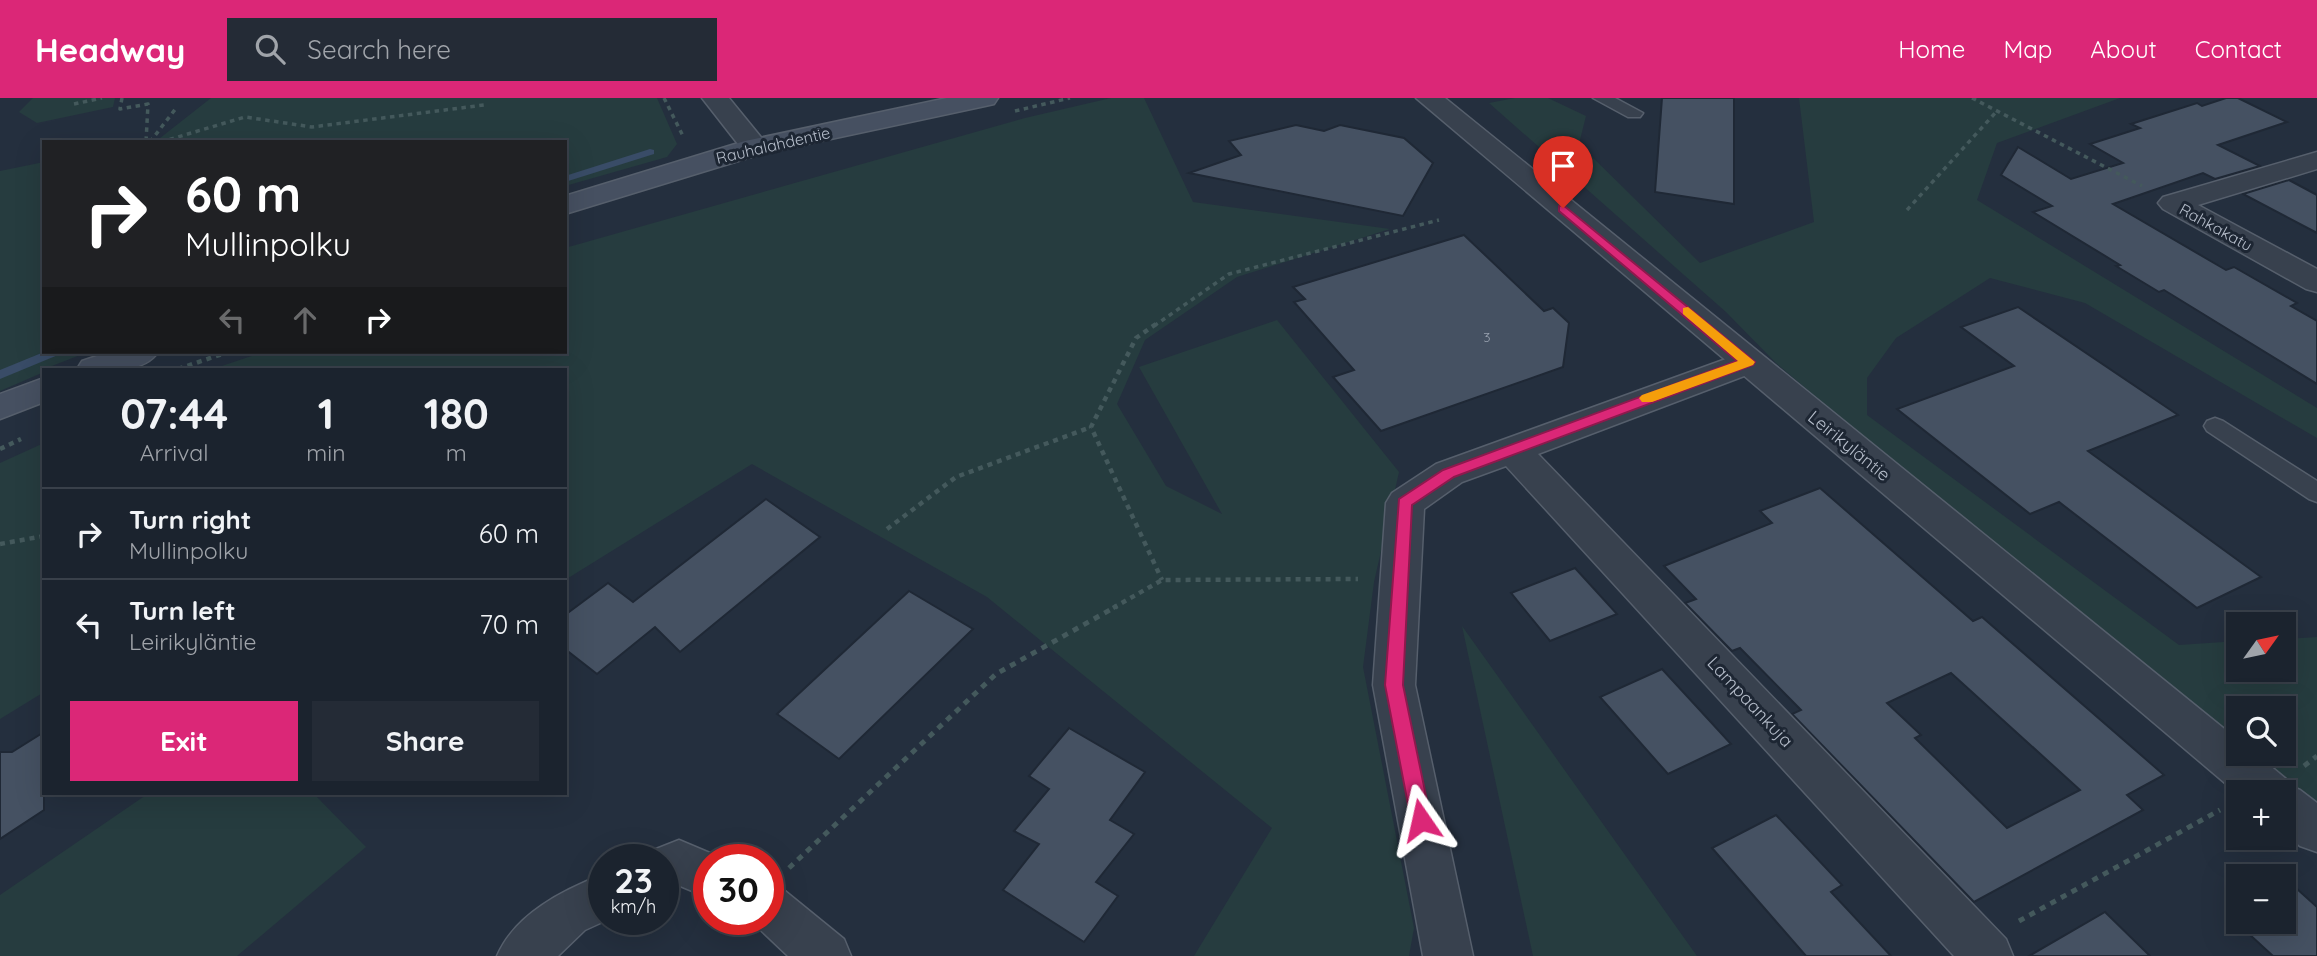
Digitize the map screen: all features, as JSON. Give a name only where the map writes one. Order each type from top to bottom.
[{"type":"main road","name":"Rauhalahdentie","points":[[567,204],[755,147],[985,98]]},
{"type":"main road","points":[[97,368],[135,354]]},
{"type":"main road","points":[[0,407],[42,390]]},
{"type":"street","points":[[715,98],[755,147]]},
{"type":"street","name":"Leirikyläntie","points":[[1432,98],[2254,780]]},
{"type":"street","name":"Rahkakatu","points":[[2174,203],[2317,160]]},
{"type":"street","name":"Rahkakatu","points":[[2174,203],[2317,282]]},
{"type":"street","points":[[1448,956],[1394,685],[1405,503],[1448,473],[1748,362]]},
{"type":"street","name":"Lampaankuja","points":[[1511,448],[1983,950]]},
{"type":"street","points":[[2296,814],[2317,831]]},
{"type":"street","points":[[522,956],[568,914],[588,905]]},
{"type":"street","points":[[784,905],[826,956]]},
{"type":"lane","points":[[1601,98],[1634,113]]},
{"type":"lane","points":[[2215,426],[2317,493]]},
{"type":"path","points":[[74,104],[102,98]]},
{"type":"path","points":[[121,98],[120,110],[148,104],[148,140]]},
{"type":"path","points":[[1972,98],[2174,203]]},
{"type":"path","points":[[168,140],[244,117],[312,127],[484,105]]},
{"type":"path","points":[[150,140],[177,107]]},
{"type":"path","points":[[1908,210],[1997,111]]},
{"type":"path","points":[[887,529],[956,477],[1091,427],[1136,338],[1228,274],[1439,220]]},
{"type":"path","points":[[181,368],[222,354]]},
{"type":"path","points":[[1091,427],[1162,580]]},
{"type":"path","points":[[0,544],[42,536]]},
{"type":"path","points":[[784,881],[996,674],[1162,580],[1400,579]]},
{"type":"path","points":[[1983,950],[2226,806]]},
{"type":"green space","points":[[33,98],[115,98],[113,107],[37,123],[19,112]]},
{"type":"green space","points":[[211,98],[657,98],[677,144],[667,157],[567,185],[567,140],[158,140]]},
{"type":"green space","points":[[1111,98],[1144,98],[1193,202],[1390,229],[1237,277],[1145,340],[1117,404],[1166,486],[1222,514],[1139,367],[1277,320],[1399,472],[1374,582],[1363,667],[1414,928],[1409,956],[1194,956],[1272,828],[987,597],[752,464],[567,579],[567,368],[216,368],[257,354],[567,354],[567,247],[1025,118]]},
{"type":"green space","points":[[1515,98],[1548,98],[1586,116],[1579,144],[1700,263],[1814,222],[1799,98],[2120,98],[1997,143],[1977,200],[2317,408],[2317,438],[2085,303],[1990,278],[1896,338],[1867,378],[1867,415],[2179,645],[2226,642],[2226,682],[2296,682],[2296,638],[2317,637],[2317,811],[2296,794],[2296,780],[2279,780],[2263,766],[2296,766],[2296,696],[2226,696],[2226,737],[1776,363],[1726,312],[1489,103]]},
{"type":"green space","points":[[42,162],[42,354],[83,354],[42,368],[42,373],[0,391],[0,171]]},
{"type":"green space","points":[[42,444],[42,693],[0,719],[0,463]]},
{"type":"green space","points":[[1462,626],[1697,956],[1533,956]]},
{"type":"green space","points":[[146,795],[315,795],[366,847],[237,956],[0,956],[0,895]]},
{"type":"building","points":[[1662,98],[1734,98],[1734,204],[1655,192]]},
{"type":"building","points":[[2226,98],[2238,98],[2287,122],[2218,145],[2260,166],[2215,179],[2203,173],[2113,204],[2226,270],[2234,267],[2297,303],[2291,306],[2317,321],[2317,384],[2164,290],[2159,292],[2116,266],[2120,265],[2033,212],[2052,206],[2001,175],[2018,147],[2071,179],[2123,163],[2090,144],[2140,128],[2131,124],[2197,103],[2202,106]]},
{"type":"building","points":[[1296,125],[1324,131],[1340,125],[1404,138],[1433,163],[1403,216],[1189,173],[1241,155],[1229,141]]},
{"type":"building","points":[[2289,180],[2317,195],[2317,233],[2243,194]]},
{"type":"building","points":[[1464,235],[1544,311],[1553,308],[1569,323],[1563,367],[1381,431],[1333,377],[1354,370],[1294,302],[1305,299],[1293,287]]},
{"type":"building","points":[[2018,307],[2178,415],[2088,451],[2261,577],[2197,608],[2059,502],[2030,514],[1897,409],[2014,366],[1961,327]]},
{"type":"building","points":[[1820,488],[1973,621],[1982,617],[2164,775],[2127,795],[2143,810],[1974,902],[1792,714],[1801,710],[1740,648],[1732,651],[1685,603],[1696,599],[1664,566],[1772,523],[1760,511]],"holes":[[[1951,673],[2080,790],[2007,828],[1915,738],[1921,735],[1887,703]]]},
{"type":"building","points":[[766,499],[820,537],[680,652],[655,627],[597,674],[567,651],[567,614],[608,583],[633,602]]},
{"type":"building","points":[[1575,568],[1617,614],[1550,641],[1511,593]]},
{"type":"building","points":[[909,591],[973,629],[839,759],[777,714]]},
{"type":"building","points":[[1662,669],[1731,744],[1668,774],[1600,697]]},
{"type":"building","points":[[1069,728],[1145,772],[1110,820],[1134,834],[1096,882],[1118,896],[1084,942],[1003,890],[1039,844],[1014,831],[1049,789],[1029,776]]},
{"type":"building","points":[[42,733],[44,810],[0,839],[0,752],[12,752]]},
{"type":"building","points":[[1776,815],[1842,885],[1831,892],[1891,956],[1806,956],[1712,848]]},
{"type":"building","points":[[2296,888],[2317,907],[2317,956],[2273,956],[2249,934],[2296,934]]},
{"type":"building","points":[[2105,912],[2150,956],[2029,956]]},
{"type":"waterway","points":[[567,178],[650,152]]},
{"type":"waterway","points":[[0,375],[49,354]]},
{"type":"slow traffic","points":[[1647,398],[1748,362],[1688,311]]},
{"type":"route","points":[[1421,820],[1394,685],[1405,503],[1448,473],[1748,362],[1563,208]]}]
